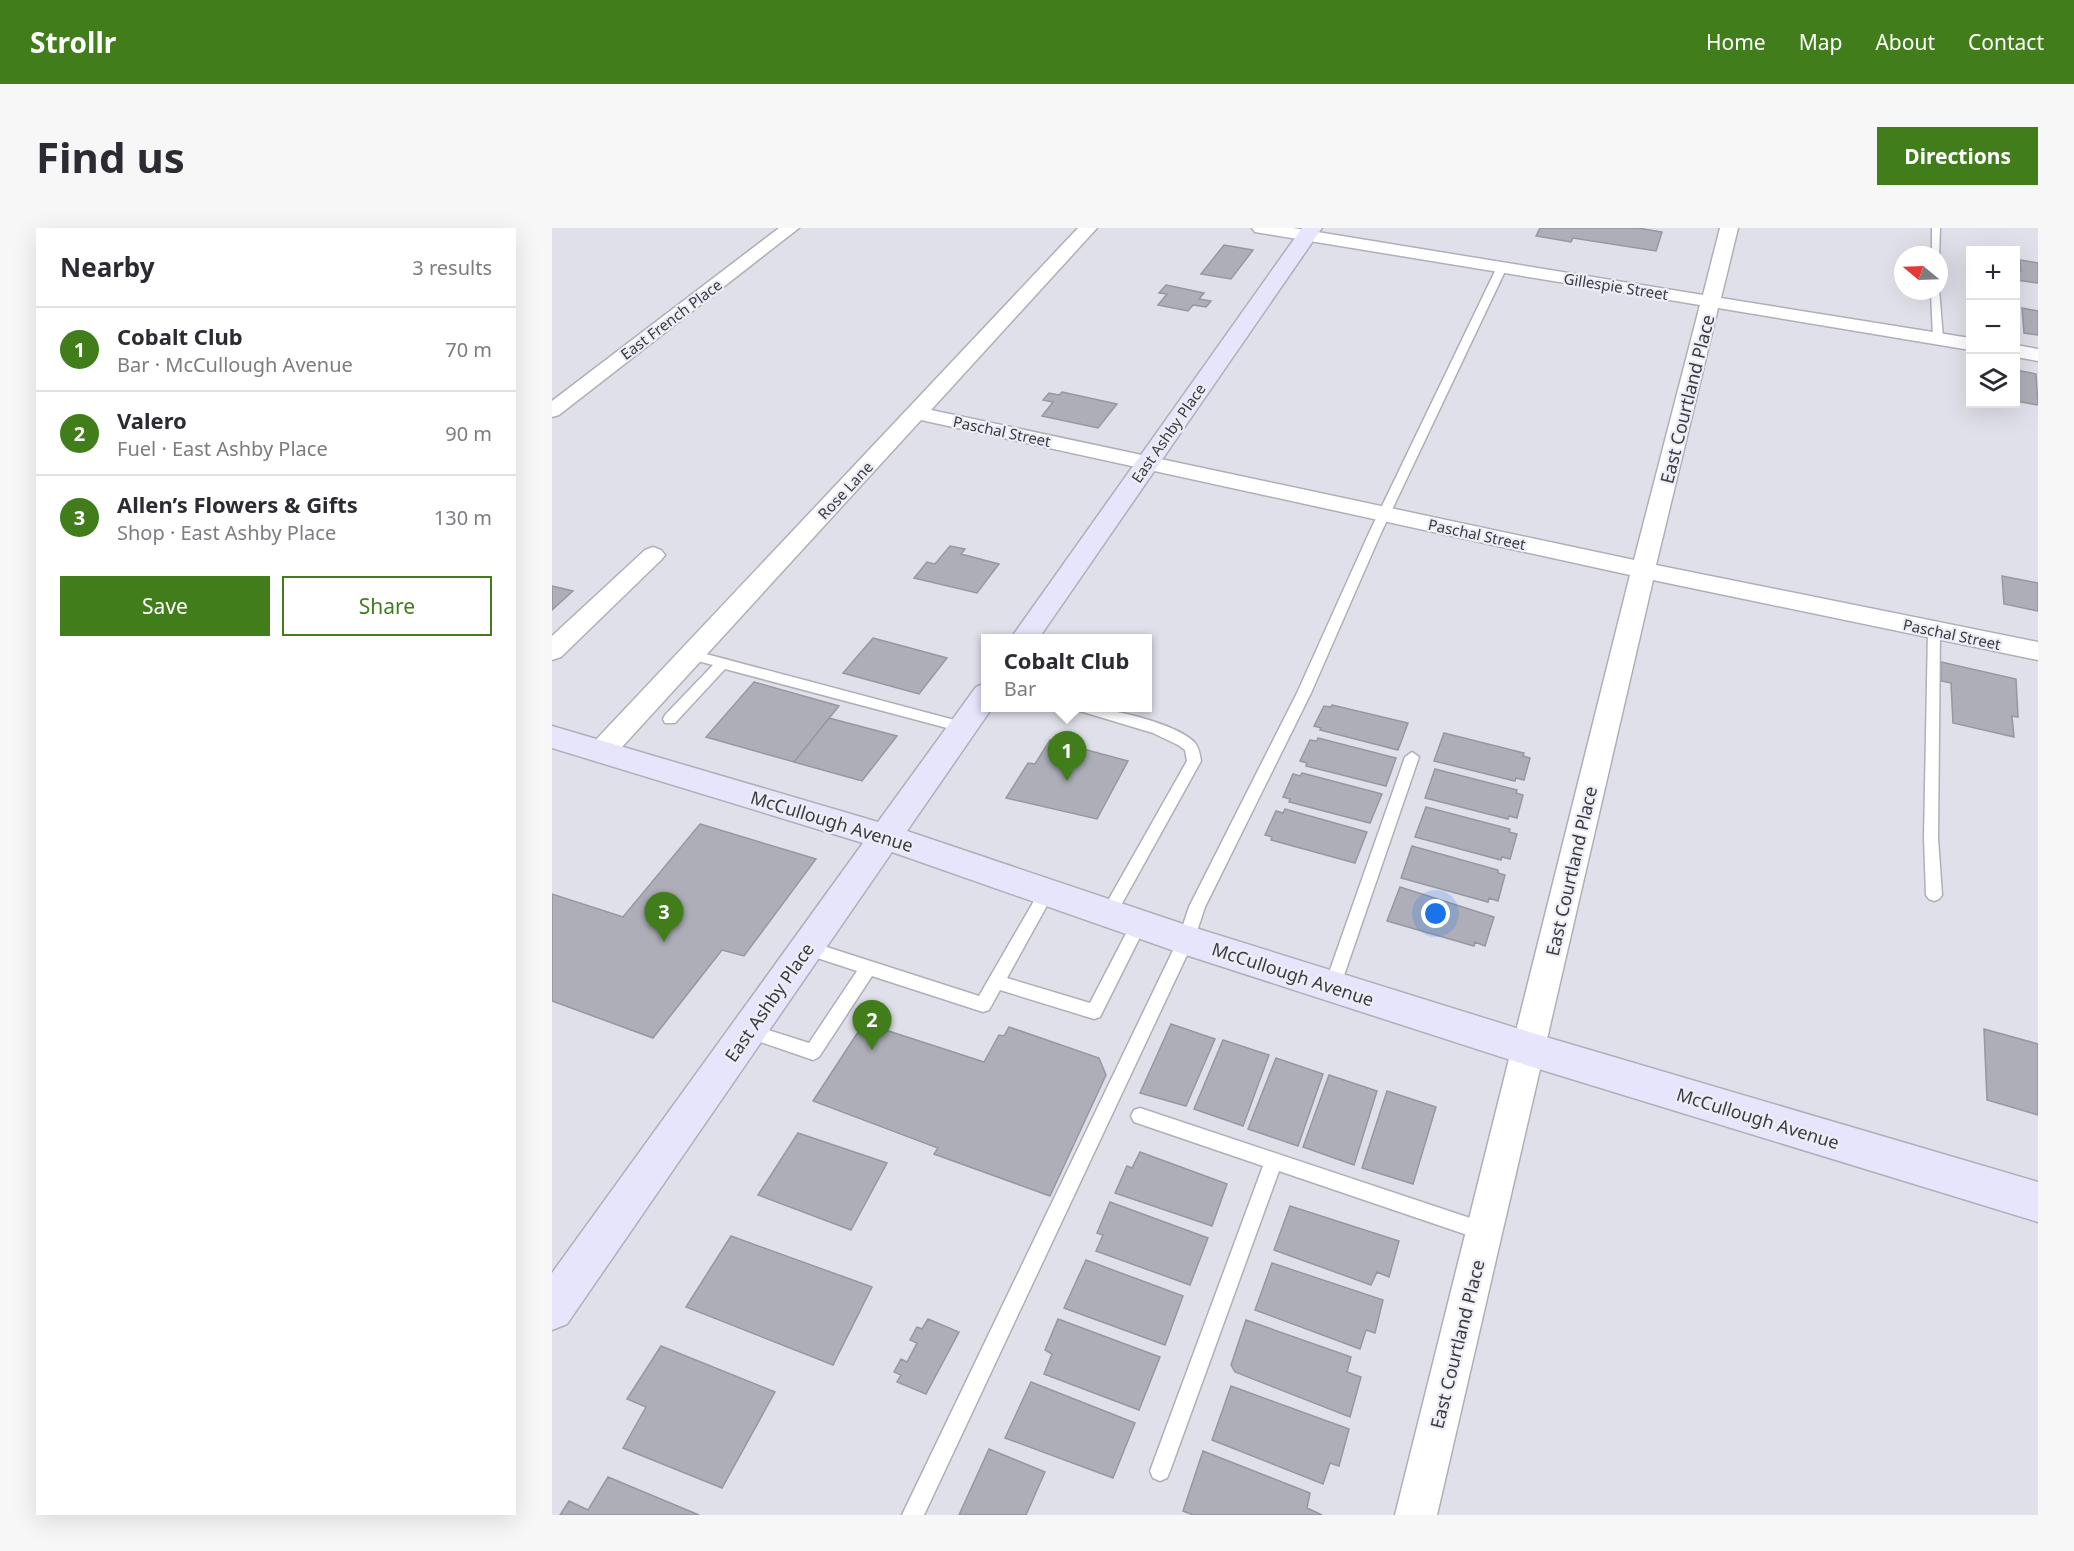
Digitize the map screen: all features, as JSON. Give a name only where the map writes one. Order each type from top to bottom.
[{"type":"main road","name":"East Ashby Place","points":[[1028,634],[1309,232]]},
{"type":"main road","name":"East Ashby Place","points":[[552,1309],[981,701]]},
{"type":"main road","name":"McCullough Avenue","points":[[552,737],[886,837],[1186,940],[1529,1049],[2038,1202]]},
{"type":"street","name":"East French Place","points":[[552,411],[790,228]]},
{"type":"street","name":"Rose Lane","points":[[601,752],[1088,228]]},
{"type":"street","name":"Gillespie Street","points":[[1261,228],[1309,232],[1502,267],[1966,343]]},
{"type":"street","name":"East Courtland Place","points":[[1416,1515],[1643,570],[1730,228]]},
{"type":"street","points":[[2020,352],[2038,355]]},
{"type":"street","name":"Paschal Street","points":[[916,413],[1643,570],[2038,651]]},
{"type":"street","points":[[552,651],[653,555]]},
{"type":"lane","points":[[1936,228],[1936,246]]},
{"type":"lane","points":[[913,1515],[1186,940],[1197,907],[1304,693],[1384,514],[1502,267]]},
{"type":"lane","points":[[1936,300],[1938,338]]},
{"type":"lane","points":[[1934,630],[1931,838],[1934,895]]},
{"type":"lane","points":[[691,655],[962,728]]},
{"type":"lane","points":[[670,719],[722,664]]},
{"type":"lane","points":[[996,982],[1094,1012],[1124,918],[1194,761],[1191,748],[1179,739],[1131,721],[1098,712]]},
{"type":"lane","points":[[1332,987],[1412,757]]},
{"type":"lane","points":[[808,948],[983,1005],[1047,891]]},
{"type":"lane","points":[[749,1031],[813,1052],[868,968]]},
{"type":"lane","points":[[1140,1116],[1485,1232]]},
{"type":"lane","points":[[1160,1471],[1274,1161]]},
{"type":"building","points":[[1540,228],[1638,228],[1662,232],[1656,251],[1573,238],[1571,242],[1536,236]]},
{"type":"building","points":[[1224,245],[1253,250],[1231,279],[1201,274]]},
{"type":"building","points":[[2020,260],[2038,263],[2038,283],[2020,281]]},
{"type":"building","points":[[1166,285],[1204,293],[1199,299],[1211,301],[1206,307],[1193,305],[1188,311],[1158,305],[1167,294],[1159,293]]},
{"type":"building","points":[[2022,308],[2038,311],[2038,335],[2024,333]]},
{"type":"building","points":[[2020,371],[2036,374],[2038,405],[2020,402]]},
{"type":"building","points":[[1062,392],[1117,404],[1098,428],[1042,416],[1053,402],[1043,400],[1049,393],[1059,395]]},
{"type":"building","points":[[950,546],[965,549],[961,554],[999,564],[977,593],[914,578],[927,562],[935,564]]},
{"type":"building","points":[[2002,576],[2038,583],[2038,611],[2004,604]]},
{"type":"building","points":[[552,586],[573,591],[552,610]]},
{"type":"building","points":[[873,638],[947,658],[919,694],[843,673]]},
{"type":"building","points":[[1941,662],[2016,679],[2018,717],[2012,716],[2014,737],[1953,723],[1951,683],[1941,681]]},
{"type":"building","points":[[754,682],[839,706],[794,762],[706,737]]},
{"type":"building","points":[[1332,705],[1408,723],[1398,750],[1320,730],[1321,728],[1314,726],[1324,706],[1331,707]]},
{"type":"building","points":[[829,718],[897,736],[862,781],[794,762]]},
{"type":"building","points":[[1444,733],[1524,753],[1523,756],[1530,758],[1524,780],[1516,778],[1515,781],[1434,761]]},
{"type":"building","points":[[1318,738],[1396,758],[1386,786],[1306,766],[1307,763],[1300,761],[1310,740],[1317,741]]},
{"type":"building","points":[[1050,740],[1128,761],[1097,819],[1006,798],[1028,763],[1035,764]]},
{"type":"building","points":[[1435,769],[1517,790],[1516,793],[1523,795],[1517,818],[1509,816],[1508,819],[1425,798]]},
{"type":"building","points":[[1302,773],[1382,794],[1370,823],[1289,802],[1290,799],[1283,797],[1293,774],[1300,776]]},
{"type":"building","points":[[1426,807],[1510,829],[1509,832],[1517,834],[1510,859],[1502,857],[1501,860],[1415,837]]},
{"type":"building","points":[[1285,809],[1367,832],[1355,863],[1271,840],[1272,837],[1265,835],[1276,811],[1283,813]]},
{"type":"building","points":[[700,824],[816,859],[744,956],[722,950],[653,1038],[552,1001],[552,894],[623,917]]},
{"type":"building","points":[[1412,846],[1498,870],[1498,873],[1505,875],[1498,901],[1489,898],[1488,902],[1401,878]]},
{"type":"building","points":[[1400,887],[1494,917],[1485,946],[1475,942],[1474,946],[1387,921]]},
{"type":"building","points":[[864,1023],[984,1062],[999,1035],[1004,1036],[1009,1027],[1099,1058],[1106,1075],[1050,1196],[934,1154],[938,1148],[813,1101]]},
{"type":"building","points":[[1171,1024],[1215,1039],[1186,1106],[1140,1093]]},
{"type":"building","points":[[1984,1029],[2038,1044],[2038,1115],[1987,1100]]},
{"type":"building","points":[[1223,1040],[1269,1055],[1243,1126],[1194,1109]]},
{"type":"building","points":[[1276,1058],[1323,1074],[1298,1146],[1248,1129]]},
{"type":"building","points":[[1329,1075],[1377,1091],[1354,1165],[1303,1147]]},
{"type":"building","points":[[1387,1091],[1436,1107],[1413,1184],[1362,1168]]},
{"type":"building","points":[[798,1133],[887,1163],[851,1230],[758,1195]]},
{"type":"building","points":[[1140,1152],[1227,1184],[1212,1226],[1115,1193],[1127,1166],[1132,1168]]},
{"type":"building","points":[[1110,1202],[1208,1238],[1190,1285],[1096,1251],[1103,1235],[1097,1233]]},
{"type":"building","points":[[1290,1206],[1399,1241],[1389,1277],[1377,1272],[1371,1285],[1274,1250]]},
{"type":"building","points":[[731,1236],[872,1287],[833,1365],[686,1307]]},
{"type":"building","points":[[1086,1260],[1183,1296],[1165,1345],[1064,1308]]},
{"type":"building","points":[[1272,1263],[1383,1300],[1375,1333],[1366,1330],[1360,1349],[1255,1310]]},
{"type":"building","points":[[928,1319],[959,1332],[926,1394],[897,1382],[901,1375],[894,1372],[901,1359],[907,1362],[917,1343],[910,1340],[917,1327],[922,1329]]},
{"type":"building","points":[[1058,1319],[1160,1357],[1139,1410],[1044,1374],[1052,1354],[1045,1350]]},
{"type":"building","points":[[1246,1320],[1351,1357],[1347,1372],[1361,1377],[1350,1417],[1235,1372],[1231,1365]]},
{"type":"building","points":[[661,1346],[775,1392],[722,1488],[623,1448],[646,1407],[627,1399]]},
{"type":"building","points":[[1031,1382],[1135,1423],[1113,1478],[1005,1438]]},
{"type":"building","points":[[1231,1386],[1349,1429],[1339,1466],[1330,1463],[1323,1484],[1212,1440]]},
{"type":"building","points":[[989,1449],[1045,1472],[1026,1515],[959,1515]]},
{"type":"building","points":[[1203,1451],[1310,1493],[1307,1508],[1322,1515],[1193,1515],[1183,1511]]},
{"type":"building","points":[[608,1477],[699,1515],[560,1515],[569,1501],[588,1510]]},
{"type":"place","name":"Cobalt Club","points":[[1067,781]]},
{"type":"place","name":"Allen’s Flowers & Gifts","points":[[664,942]]},
{"type":"place","name":"Valero","points":[[872,1050]]}]
